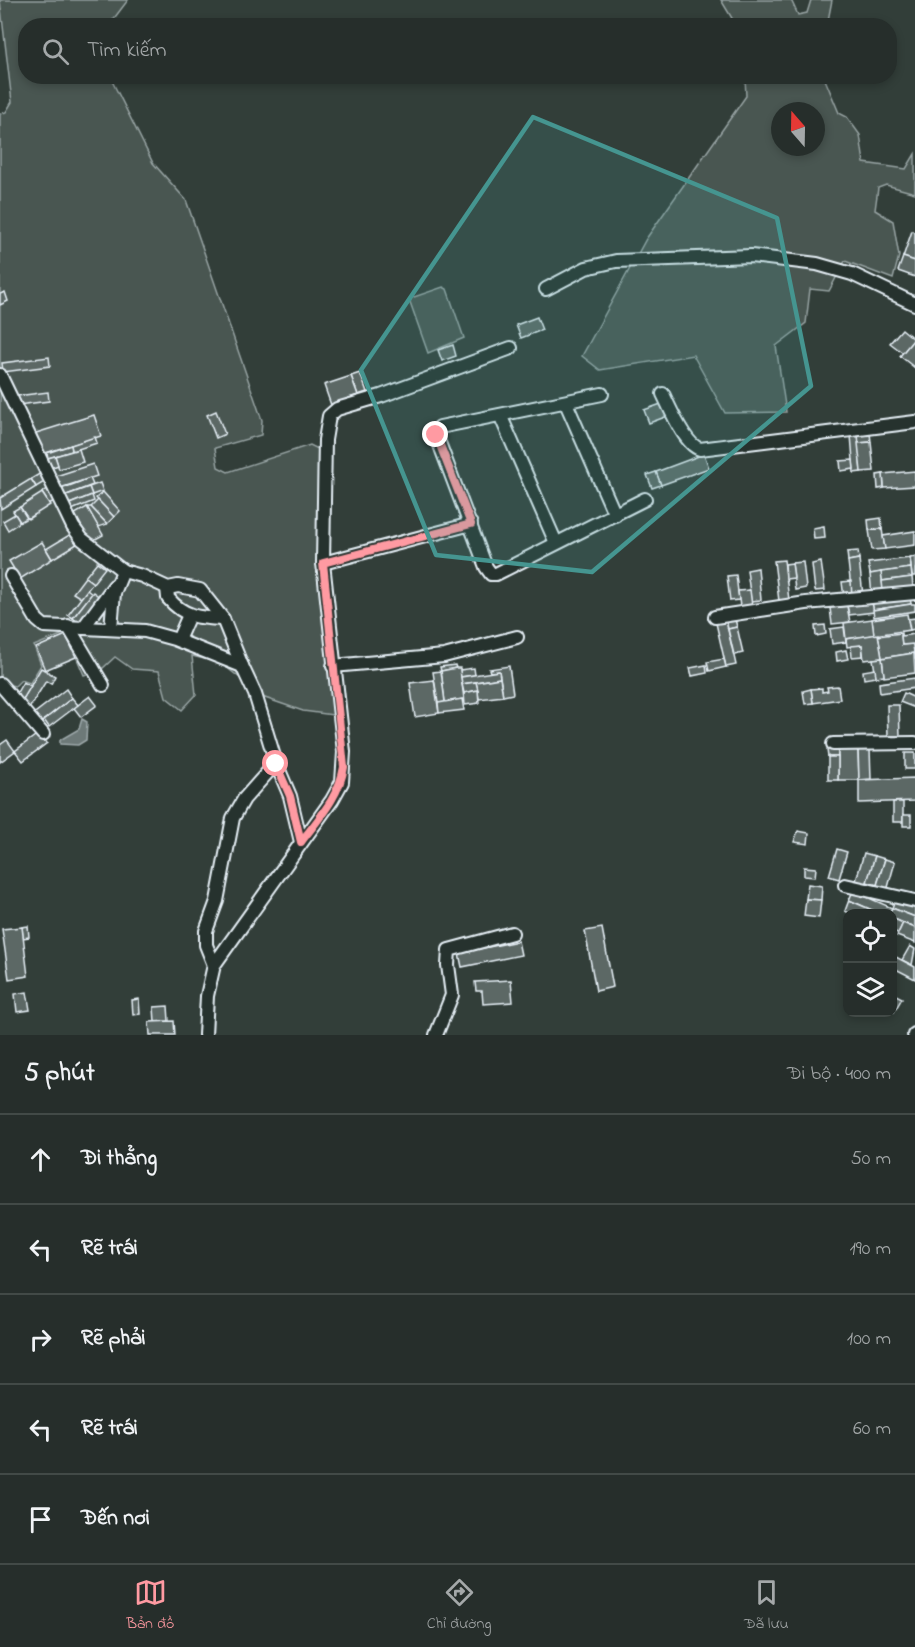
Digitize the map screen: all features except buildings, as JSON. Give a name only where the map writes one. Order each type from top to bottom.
[{"type":"street","points":[[546,289],[586,268],[616,261],[752,256],[817,264],[852,274],[915,304]]},
{"type":"street","points":[[205,1035],[207,996],[214,965],[333,800],[342,782],[344,752],[323,563],[325,440],[329,416],[337,409],[381,396],[511,348]]},
{"type":"street","points":[[0,375],[73,527],[93,549],[120,576],[142,576],[167,588],[178,586],[200,590],[223,619],[255,694],[276,764],[290,796],[301,842]]},
{"type":"street","points":[[602,394],[566,404],[441,427],[435,432],[486,567],[491,574],[504,570],[645,499]]},
{"type":"street","points":[[663,394],[692,446],[700,449],[915,422]]},
{"type":"street","points":[[566,404],[615,515]]},
{"type":"street","points":[[501,417],[556,543]]},
{"type":"street","points":[[323,563],[471,524]]},
{"type":"street","points":[[11,576],[37,620],[44,626],[111,628],[145,632],[178,640],[242,666]]},
{"type":"street","points":[[111,628],[120,576]]},
{"type":"street","points":[[83,628],[120,576]]},
{"type":"street","points":[[167,588],[168,598],[184,614],[223,619]]},
{"type":"street","points":[[715,617],[806,603],[915,593]]},
{"type":"street","points":[[178,640],[189,615]]},
{"type":"street","points":[[68,626],[103,685]]},
{"type":"street","points":[[333,666],[444,657],[517,637]]},
{"type":"street","points":[[0,684],[43,734]]},
{"type":"street","points":[[834,744],[915,743]]},
{"type":"street","points":[[214,965],[206,945],[206,931],[217,901],[233,818],[244,799],[276,764]]},
{"type":"street","points":[[845,885],[915,902]]},
{"type":"street","points":[[436,1035],[452,994],[447,965],[449,950],[512,933]]},
{"type":"highlighted area","points":[[533,117],[777,218],[811,386],[592,572],[436,555],[361,370]]},
{"type":"shaded area","points":[[0,0],[128,0],[114,18],[18,18],[18,84],[114,84],[153,163],[186,200],[262,420],[261,435],[215,448],[218,467],[228,472],[310,445],[320,450],[335,708],[333,715],[303,711],[265,698],[221,663],[192,656],[196,695],[182,710],[166,697],[159,671],[132,669],[115,657],[103,668],[84,675],[66,633],[34,646],[41,665],[30,683],[21,680],[15,686],[4,684],[0,677],[0,114],[6,112],[12,102]]},
{"type":"shaded area","points":[[721,0],[791,0],[798,15],[807,13],[811,0],[832,0],[829,18],[732,18]]},
{"type":"shaded area","points":[[745,84],[827,84],[839,113],[847,117],[860,135],[864,163],[906,169],[915,154],[915,193],[886,185],[878,188],[875,210],[893,221],[899,256],[893,279],[845,261],[829,291],[810,289],[806,323],[776,346],[786,412],[725,413],[693,355],[600,370],[582,356],[646,239],[746,96]]},
{"type":"shaded area","points":[[443,287],[447,289],[464,338],[428,353],[410,302],[411,298]]},
{"type":"shaded area","points":[[82,719],[87,722],[86,740],[78,745],[60,744],[60,740],[79,729]]},
{"type":"route","points":[[276,764],[290,796],[301,842],[333,800],[342,782],[344,767],[323,563],[471,524],[436,435]]}]
